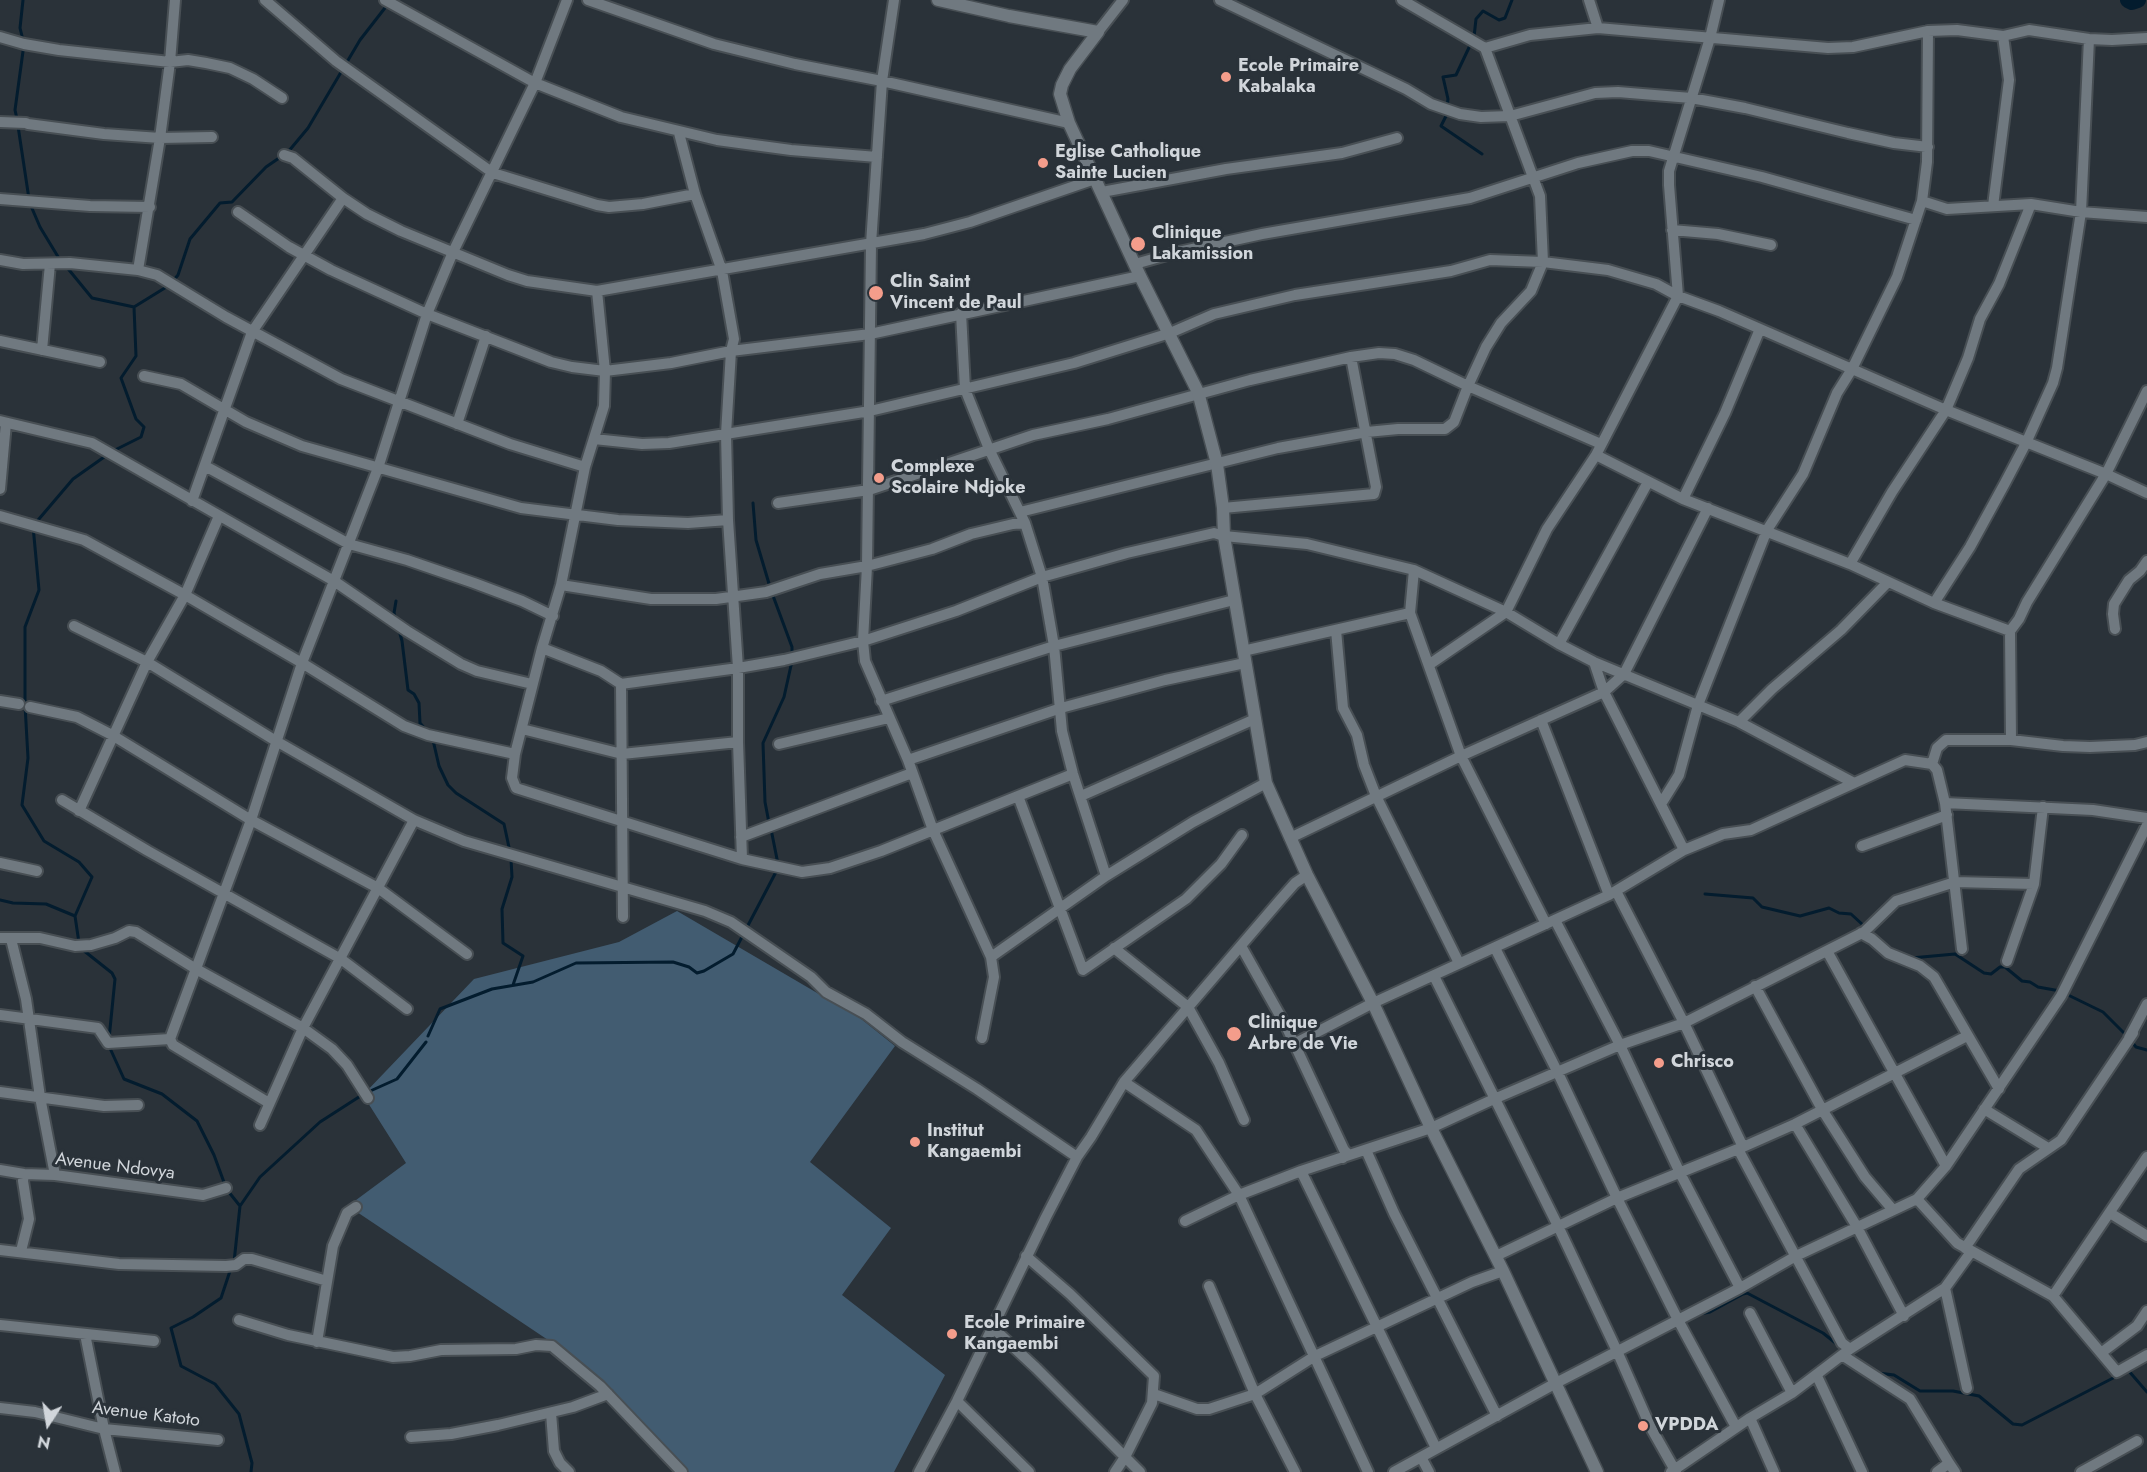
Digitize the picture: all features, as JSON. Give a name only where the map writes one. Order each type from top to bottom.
[{"type":"street","points":[[138,270],[160,138],[170,62],[174,0]]},
{"type":"street","points":[[265,0],[344,67],[493,173],[609,207],[643,204],[696,194]]},
{"type":"street","points":[[269,1103],[173,1045],[170,1039],[251,820],[302,663],[378,468],[427,314],[453,252],[535,83],[567,0]]},
{"type":"street","points":[[588,0],[714,44],[795,64],[1069,123]]},
{"type":"street","points":[[894,0],[882,81],[872,244],[869,490],[863,641],[865,661],[908,760],[933,830],[991,957],[993,977],[982,1038]]},
{"type":"street","points":[[938,0],[1098,32]]},
{"type":"street","points":[[1123,0],[1078,57],[1060,94],[1069,123],[1137,270],[1198,392],[1217,464],[1224,536],[1266,783],[1307,875],[1373,1003],[1431,1128],[1496,1256],[1597,1472]]},
{"type":"street","points":[[1220,0],[1406,89],[1431,104],[1481,117],[1509,116],[1595,93],[1691,98],[1745,108],[1859,135],[1928,147]]},
{"type":"street","points":[[561,585],[651,599],[716,599],[771,590],[820,574],[867,566],[932,549],[971,534],[1013,524],[1022,517],[1278,448],[1367,432],[1449,428],[1454,422],[1486,347],[1501,323],[1531,291],[1543,262],[1540,196],[1485,48],[1402,0]]},
{"type":"street","points":[[1590,0],[1598,28]]},
{"type":"street","points":[[1430,664],[1506,612],[1547,529],[1596,455],[1678,296],[1669,185],[1673,157],[1710,38],[1719,0]]},
{"type":"street","points":[[388,1],[445,35],[535,83],[621,117],[679,133],[717,140],[791,150],[877,157]]},
{"type":"street","points":[[1485,48],[1530,35],[1598,28],[1828,48],[1853,47],[1928,32],[1957,30],[2003,36],[2030,30],[2090,39],[2147,38]]},
{"type":"street","points":[[1661,804],[1679,775],[1698,705],[1767,530],[1803,474],[1837,393],[1852,369],[1897,277],[1922,201],[1928,147],[1928,32]]},
{"type":"street","points":[[1993,206],[2009,80],[2003,36]]},
{"type":"street","points":[[0,37],[59,50],[170,62],[188,60],[230,68],[253,79],[282,98]]},
{"type":"street","points":[[1934,603],[1970,547],[2026,443],[2053,383],[2081,212],[2090,39]]},
{"type":"street","points":[[4,123],[26,123],[104,134],[160,138],[212,137]]},
{"type":"street","points":[[679,133],[696,194],[722,271],[734,339],[731,351],[726,434],[728,520],[738,668],[742,859]]},
{"type":"street","points":[[1102,192],[1226,169],[1342,153],[1397,138]]},
{"type":"street","points":[[238,212],[331,270],[427,314],[551,362],[605,371],[671,363],[731,351],[870,334],[962,313],[1053,296],[1137,270],[1174,254],[1262,234],[1470,198],[1578,163],[1632,151],[1649,151],[1762,177],[1916,220]]},
{"type":"street","points":[[284,155],[293,158],[367,214],[401,231],[527,281],[597,291],[924,234],[970,222],[1095,178]]},
{"type":"street","points":[[192,501],[252,332],[343,198]]},
{"type":"street","points":[[0,199],[90,206],[150,207]]},
{"type":"street","points":[[1922,201],[1947,209],[2031,204],[2081,212],[2147,217]]},
{"type":"street","points":[[1850,564],[1892,492],[1946,410],[1968,358],[1980,319],[2000,284],[2031,204]]},
{"type":"street","points":[[1672,230],[1718,234],[1771,245]]},
{"type":"street","points":[[0,260],[22,264],[58,264],[138,270],[171,283],[252,332],[340,379],[510,444],[585,467]]},
{"type":"street","points":[[594,439],[642,444],[669,443],[870,411],[1074,363],[1170,333],[1214,314],[1295,295],[1451,271],[1490,261],[1543,262],[1627,274],[1656,284],[1678,296],[2147,493]]},
{"type":"street","points":[[42,350],[58,264]]},
{"type":"street","points":[[597,291],[605,371],[603,406],[585,467],[561,585],[532,684],[515,754],[512,778],[516,788],[742,859],[802,872],[830,868],[881,851],[1073,774]]},
{"type":"street","points":[[962,313],[965,389],[989,449],[1022,517],[1042,577],[1054,646],[1062,731],[1073,774],[1106,876]]},
{"type":"street","points":[[1683,499],[1725,413],[1760,329]]},
{"type":"street","points":[[457,424],[486,336]]},
{"type":"street","points":[[0,341],[100,362]]},
{"type":"street","points":[[778,503],[869,490],[1033,435],[1108,419],[1198,392],[1351,357],[1395,354],[1414,360],[1601,444]]},
{"type":"street","points":[[1223,508],[1374,494],[1376,487],[1367,432],[1351,357]]},
{"type":"street","points":[[144,376],[181,384],[224,410],[271,434],[302,446],[521,508],[576,516],[688,523],[728,520]]},
{"type":"street","points":[[2011,740],[2010,631],[2106,474],[2147,391]]},
{"type":"street","points":[[0,489],[3,422],[92,443],[334,581],[407,631],[461,664],[477,671],[532,684]]},
{"type":"street","points":[[1596,455],[1683,499],[1767,530],[1850,564],[1934,603],[2010,631]]},
{"type":"street","points":[[205,466],[349,544],[407,560],[474,583],[522,601],[553,616]]},
{"type":"street","points":[[1559,644],[1648,482]]},
{"type":"street","points":[[1290,838],[1461,756],[1604,693],[1624,674],[1708,508]]},
{"type":"street","points":[[0,516],[84,540],[302,663],[404,726],[428,735],[515,754]]},
{"type":"street","points":[[79,810],[147,662],[185,595],[219,516]]},
{"type":"street","points":[[542,648],[601,671],[621,684],[738,668],[863,641],[956,611],[1042,577],[1205,533],[1214,533],[1224,536],[1307,543],[1414,570],[1506,612],[1594,662],[1739,722],[1854,783]]},
{"type":"street","points":[[2115,629],[2112,614],[2114,604],[2129,580],[2147,561]]},
{"type":"street","points":[[1414,570],[1410,613],[1461,756],[1550,922],[1620,1045],[1680,1173],[1740,1288]]},
{"type":"street","points":[[1739,722],[1772,689],[1841,630],[1888,582]]},
{"type":"street","points":[[881,701],[1054,646],[1234,600]]},
{"type":"street","points":[[908,760],[1060,708],[1336,630],[1410,613]]},
{"type":"street","points":[[74,626],[147,662],[276,741],[414,820],[464,841],[705,911],[747,932],[760,944],[811,977],[826,992],[866,1014],[902,1042],[977,1089],[1077,1157]]},
{"type":"street","points":[[1336,630],[1343,708],[1358,735],[1364,765],[1376,796],[1459,963]]},
{"type":"street","points":[[1594,662],[1604,693],[1684,850]]},
{"type":"street","points":[[621,684],[623,916]]},
{"type":"street","points":[[0,701],[77,717],[112,735],[251,820],[378,888],[467,954]]},
{"type":"street","points":[[779,744],[889,718]]},
{"type":"street","points":[[1081,796],[1255,719]]},
{"type":"street","points":[[1541,720],[1613,893],[1684,1023],[1741,1148],[1846,1352],[1910,1399],[1952,1468],[1937,1472]]},
{"type":"street","points":[[522,729],[622,754],[738,742]]},
{"type":"street","points":[[1932,764],[1937,748],[1946,740],[2011,740],[2090,747],[2135,745],[2147,742]]},
{"type":"street","points":[[1294,1044],[1373,1003],[1613,893],[1684,850],[1723,834],[1751,830],[1905,760],[1932,764],[1936,770],[1947,815],[1962,949]]},
{"type":"street","points":[[741,837],[912,773]]},
{"type":"street","points":[[991,957],[1106,876],[1193,822],[1266,783]]},
{"type":"street","points":[[1018,796],[1083,970],[1186,899],[1221,864],[1242,835]]},
{"type":"street","points":[[62,800],[148,852],[341,959],[407,1009]]},
{"type":"street","points":[[1945,803],[2093,810],[2147,818]]},
{"type":"street","points":[[2007,961],[2034,884],[2043,807]]},
{"type":"street","points":[[1862,846],[1947,815]]},
{"type":"street","points":[[260,1125],[303,1028],[414,820]]},
{"type":"street","points":[[1394,1472],[1796,1256],[1917,1200],[1946,1166],[2063,993],[2147,825]]},
{"type":"street","points":[[0,863],[37,871]]},
{"type":"street","points":[[919,1472],[957,1401],[1026,1256],[1077,1157],[1124,1082],[1288,891],[1307,875]]},
{"type":"street","points":[[1185,1221],[1239,1195],[1431,1128],[1620,1045],[1684,1023],[1865,931],[1896,901],[1955,882],[2034,884]]},
{"type":"street","points":[[55,1174],[40,1097],[29,1018],[5,939],[40,938],[75,946],[91,945],[116,938],[129,931],[136,932],[196,969],[303,1028],[332,1049],[347,1065],[368,1098]]},
{"type":"street","points":[[1865,931],[1887,953],[1920,966],[1934,977],[1999,1089]]},
{"type":"street","points":[[1241,946],[1294,1044],[1347,1153],[1343,1158]]},
{"type":"street","points":[[1114,948],[1188,1007],[1219,1063],[1244,1120]]},
{"type":"street","points":[[1495,948],[1678,1320],[1736,1427]]},
{"type":"street","points":[[1827,951],[1946,1166]]},
{"type":"street","points":[[1434,976],[1558,1226],[1650,1426],[1674,1471],[1736,1427],[1817,1376],[1846,1352],[1945,1288],[2019,1169],[2061,1140],[2129,1038],[2147,1004]]},
{"type":"street","points":[[1755,986],[1823,1111],[1865,1177],[1893,1210]]},
{"type":"street","points":[[0,1015],[98,1028],[108,1043],[170,1039]]},
{"type":"street","points":[[1496,1256],[1617,1198],[1741,1148],[1823,1111],[1967,1036]]},
{"type":"street","points":[[1124,1082],[1196,1130],[1239,1195],[1368,1472]]},
{"type":"street","points":[[0,1092],[104,1106],[138,1105]]},
{"type":"street","points":[[1984,1109],[2048,1148]]},
{"type":"street","points":[[1795,1124],[1857,1227],[1904,1316]]},
{"type":"street","points":[[1366,1150],[1436,1299],[1497,1416]]},
{"type":"street","points":[[2053,1296],[2147,1157]]},
{"type":"street","name":"Avenue Ndovya","points":[[0,1170],[24,1174],[55,1174],[202,1195],[226,1188]]},
{"type":"street","points":[[1301,1172],[1437,1448]]},
{"type":"street","points":[[21,1251],[29,1219],[24,1174]]},
{"type":"street","points":[[1917,1200],[1957,1243],[2053,1296],[2117,1372],[2147,1354]]},
{"type":"street","points":[[317,1342],[333,1246],[347,1213],[356,1207]]},
{"type":"street","points":[[2110,1213],[2147,1236]]},
{"type":"street","points":[[0,1250],[119,1264],[226,1266],[236,1265],[244,1259],[252,1259],[327,1281]]},
{"type":"street","points":[[1026,1256],[1070,1294],[1155,1376],[1152,1403],[1115,1472]]},
{"type":"street","points":[[1154,1394],[1197,1409],[1209,1409],[1255,1394],[1315,1356],[1376,1325],[1472,1282],[1503,1271]]},
{"type":"street","points":[[1209,1286],[1255,1394],[1295,1472]]},
{"type":"street","points":[[1945,1288],[1967,1388]]},
{"type":"street","points":[[2101,1353],[2137,1326],[2147,1311]]},
{"type":"street","points":[[1750,1313],[1792,1393]]},
{"type":"street","points":[[239,1320],[317,1342],[393,1357],[441,1350],[552,1346],[608,1394],[682,1472]]},
{"type":"street","points":[[0,1325],[154,1341]]},
{"type":"street","points":[[992,1327],[1140,1472]]},
{"type":"street","points":[[85,1334],[115,1472]]},
{"type":"street","points":[[1817,1376],[1862,1472]]},
{"type":"street","points":[[411,1437],[451,1434],[551,1413],[608,1394]]},
{"type":"street","points":[[957,1401],[1029,1472]]},
{"type":"street","name":"Avenue Katoto","points":[[0,1408],[20,1409],[104,1429],[218,1440]]},
{"type":"street","points":[[551,1413],[554,1451],[560,1463],[569,1472]]},
{"type":"street","points":[[1750,1418],[1774,1472]]},
{"type":"street","points":[[2081,1472],[2137,1441]]},
{"type":"street","points":[[1421,1457],[1429,1472]]},
{"type":"shaded area","points":[[677,911],[860,1018],[895,1046],[810,1162],[891,1228],[842,1295],[945,1375],[894,1472],[684,1472],[557,1346],[348,1206],[406,1163],[363,1095],[474,979],[619,942]]},
{"type":"waterway","points":[[17,119],[15,110],[24,44],[20,28],[23,0]]},
{"type":"waterway","points":[[1447,107],[1448,99],[1443,77],[1456,75],[1474,37],[1476,19],[1483,11],[1499,20],[1505,18],[1512,0]]},
{"type":"waterway","points":[[2128,0],[2132,2],[2138,0]]},
{"type":"waterway","points":[[288,152],[308,128],[360,40],[388,4]]},
{"type":"waterway","points":[[1447,114],[1441,126],[1482,154]]},
{"type":"waterway","points":[[18,126],[29,199]]},
{"type":"waterway","points":[[173,281],[178,275],[190,239],[220,203],[232,202],[266,167],[282,156]]},
{"type":"waterway","points":[[31,206],[40,227],[60,260]]},
{"type":"waterway","points":[[65,265],[92,298],[134,307],[168,286]]},
{"type":"waterway","points":[[113,451],[141,437],[144,427],[136,419],[121,378],[136,356],[134,307]]},
{"type":"waterway","points":[[79,943],[75,916],[92,877],[79,862],[44,841],[22,805],[28,758],[25,627],[39,590],[33,526],[73,479],[107,455]]},
{"type":"waterway","points":[[753,503],[756,540],[770,587]]},
{"type":"waterway","points":[[772,593],[792,647],[792,655]]},
{"type":"waterway","points":[[396,601],[394,613],[396,620]]},
{"type":"waterway","points":[[399,630],[408,690],[414,694],[419,703],[420,723],[426,730]]},
{"type":"waterway","points":[[769,823],[765,802],[763,743],[784,697],[792,661]]},
{"type":"waterway","points":[[433,740],[439,766],[448,785],[456,793],[504,824],[510,852]]},
{"type":"waterway","points":[[771,829],[778,864]]},
{"type":"waterway","points":[[511,859],[512,877],[502,909],[503,943],[523,956],[513,985]]},
{"type":"waterway","points":[[428,1036],[440,1009],[492,989],[533,982],[576,963],[673,962],[689,967],[697,973],[704,971],[733,954],[777,870]]},
{"type":"waterway","points":[[1705,894],[1753,898],[1762,907],[1800,916],[1829,908],[1839,913],[1851,914],[1875,936]]},
{"type":"waterway","points":[[0,900],[13,903],[46,904],[75,916]]},
{"type":"waterway","points":[[83,950],[112,973],[115,979],[109,1039]]},
{"type":"waterway","points":[[1911,958],[1955,954],[1984,973],[1991,974],[2000,967],[2005,967],[2022,981],[2060,991]]},
{"type":"waterway","points":[[2066,994],[2103,1012],[2127,1036]]},
{"type":"waterway","points":[[2131,1041],[2136,1047],[2147,1050]]},
{"type":"waterway","points":[[368,1092],[397,1079],[426,1042]]},
{"type":"waterway","points":[[109,1046],[124,1079],[162,1094],[197,1121],[214,1155],[225,1185]]},
{"type":"waterway","points":[[234,1262],[240,1206],[260,1177],[320,1122],[362,1095]]},
{"type":"waterway","points":[[228,1191],[240,1206]]},
{"type":"waterway","points":[[231,1268],[221,1298],[193,1317],[171,1328],[181,1366],[215,1384],[239,1414],[252,1463],[251,1472]]},
{"type":"waterway","points":[[1700,1314],[1710,1312],[1747,1293],[1823,1333],[1838,1345]]},
{"type":"waterway","points":[[2128,1370],[2147,1392]]},
{"type":"waterway","points":[[1878,1373],[1894,1375],[1920,1391],[1953,1391],[1979,1396],[2013,1424],[2022,1425],[2117,1376]]},
{"type":"place","name":"Ecole Primaire Kabalaka","points":[[1226,77]]},
{"type":"place","name":"Eglise Catholique Sainte Lucien","points":[[1043,163]]},
{"type":"place","name":"Clinique Lakamission","points":[[1138,244]]},
{"type":"place","name":"Clin Saint Vincent de Paul","points":[[876,293]]},
{"type":"place","name":"Complexe Scolaire Ndjoke","points":[[879,478]]},
{"type":"place","name":"Clinique Arbre de Vie","points":[[1234,1034]]},
{"type":"place","name":"Chrisco","points":[[1659,1063]]},
{"type":"place","name":"Institut Kangaembi","points":[[915,1142]]},
{"type":"place","name":"Ecole Primaire Kangaembi","points":[[952,1334]]},
{"type":"place","name":"VPDDA","points":[[1643,1426]]}]
